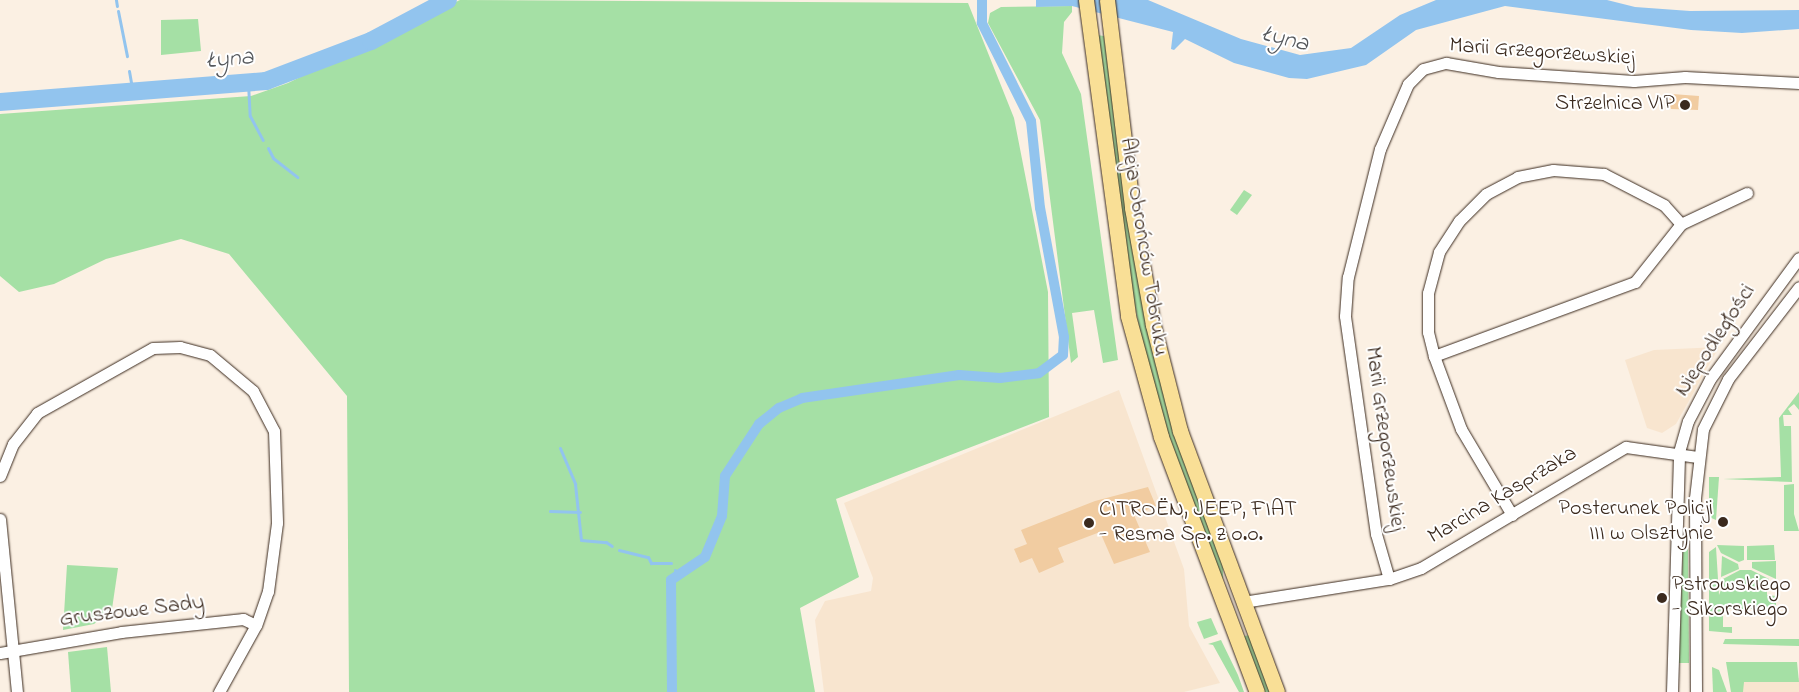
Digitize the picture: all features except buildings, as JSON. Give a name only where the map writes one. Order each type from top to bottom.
[{"type":"main road","name":"Aleja Obrońców Tobruku","points":[[1086,0],[1128,316],[1161,437],[1257,692]]},
{"type":"main road","name":"Aleja Obrońców Tobruku","points":[[1106,0],[1132,208],[1153,325],[1180,431],[1277,692]]},
{"type":"street","name":"Marii Grzegorzewskiej","points":[[1389,579],[1376,534],[1345,316],[1348,277],[1379,152],[1408,84],[1423,69],[1446,63],[1498,72],[1634,81],[1686,77],[1799,83]]},
{"type":"street","points":[[1512,515],[1461,429],[1434,356],[1428,332],[1428,293],[1439,252],[1459,221],[1486,194],[1518,177],[1553,170],[1604,174],[1664,205],[1681,224]]},
{"type":"street","points":[[1434,356],[1635,282],[1681,224],[1747,193]]},
{"type":"street","name":"Niepodległości","points":[[1672,692],[1674,539],[1679,452],[1688,421],[1710,379],[1799,258]]},
{"type":"street","name":"Niepodległości","points":[[1696,692],[1695,540],[1697,456],[1713,404],[1799,287]]},
{"type":"street","points":[[0,476],[13,444],[37,413],[108,371],[153,348],[180,347],[210,356],[253,391],[274,431],[277,523],[268,591],[256,624],[219,692]]},
{"type":"street","name":"Marcina Kasprzaka","points":[[1243,602],[1389,579],[1421,568],[1626,447],[1679,452],[1697,456]]},
{"type":"street","points":[[0,519],[17,692]]},
{"type":"street","points":[[1674,539],[1695,540]]},
{"type":"street","name":"Gruszowe Sady","points":[[0,653],[12,649],[243,619],[256,624]]},
{"type":"shaded area","points":[[1719,347],[1676,424],[1662,433],[1647,428],[1625,360],[1654,350]]},
{"type":"shaded area","points":[[1119,390],[1184,569],[1189,626],[1220,683],[1184,692],[824,692],[815,620],[825,601],[871,591],[873,578],[844,503]]},
{"type":"shaded area","points":[[1799,678],[1799,692],[1731,692],[1730,679]]},
{"type":"green space","points":[[460,0],[968,3],[1014,118],[1048,292],[1049,417],[836,499],[859,577],[800,608],[815,692],[349,692],[347,396],[229,254],[181,239],[106,259],[54,284],[19,292],[0,276],[0,114],[251,96],[288,83]]},
{"type":"green space","points":[[1072,6],[1072,12],[1064,22],[1062,53],[1081,94],[1118,360],[1103,363],[1094,310],[1072,313],[1078,357],[1071,363],[1040,120],[988,23],[990,13],[1001,7]]},
{"type":"green space","points":[[198,19],[201,51],[161,55],[161,20]]},
{"type":"green space","points":[[1097,35],[1104,36],[1126,207],[1223,567],[1223,583],[1163,420],[1141,336],[1124,251]]},
{"type":"green space","points":[[1244,190],[1252,195],[1237,215],[1230,210]]},
{"type":"green space","points":[[1799,392],[1799,410],[1794,404],[1788,409],[1792,415],[1783,415],[1784,426],[1791,426],[1792,482],[1723,479],[1781,477],[1779,418]]},
{"type":"green space","points":[[1709,477],[1719,477],[1716,520],[1709,517]]},
{"type":"green space","points":[[1794,484],[1794,514],[1799,531],[1784,531],[1784,485]]},
{"type":"green space","points":[[1717,545],[1744,546],[1744,560],[1739,562],[1721,553]]},
{"type":"green space","points":[[1774,545],[1775,560],[1747,560],[1747,546]]},
{"type":"green space","points":[[1716,547],[1719,595],[1721,590],[1767,589],[1767,595],[1776,596],[1776,609],[1723,609],[1723,627],[1732,627],[1732,633],[1709,631],[1709,552]]},
{"type":"green space","points":[[1683,548],[1688,549],[1689,663],[1679,663]]},
{"type":"green space","points":[[1722,556],[1738,564],[1739,569],[1721,577]]},
{"type":"green space","points":[[1776,561],[1776,579],[1752,568],[1752,562]]},
{"type":"green space","points":[[67,565],[118,568],[112,609],[94,624],[63,630]]},
{"type":"green space","points":[[1740,570],[1751,570],[1769,579],[1767,587],[1721,587],[1721,580]]},
{"type":"green space","points":[[1211,618],[1218,634],[1204,639],[1197,622]]},
{"type":"green space","points":[[1249,635],[1270,692],[1264,692],[1241,637]]},
{"type":"green space","points":[[1725,639],[1799,639],[1799,646],[1723,644]]},
{"type":"green space","points":[[1221,640],[1244,692],[1239,692],[1213,645],[1208,644]]},
{"type":"green space","points":[[107,647],[111,692],[71,692],[68,652]]},
{"type":"green space","points":[[1726,662],[1797,662],[1799,682],[1744,682],[1743,692],[1731,692]]},
{"type":"green space","points":[[1712,667],[1719,670],[1727,692],[1713,692]]},
{"type":"water","points":[[1036,0],[1148,0],[1241,39],[1300,55],[1351,48],[1400,15],[1436,0],[1607,0],[1635,7],[1690,11],[1799,10],[1799,29],[1742,33],[1691,30],[1505,6],[1416,30],[1366,65],[1307,79],[1289,78],[1234,63],[1185,39],[1174,50],[1171,49],[1173,32],[1072,6],[1036,7]]},
{"type":"waterway","points":[[116,0],[117,6]]},
{"type":"waterway","name":"Łyna","points":[[0,102],[266,81],[371,41],[448,0]]},
{"type":"waterway","points":[[672,692],[671,580],[705,557],[722,516],[725,476],[759,424],[779,408],[802,398],[959,375],[1000,378],[1039,373],[1063,355],[1064,337],[1040,208],[1031,121],[982,23],[982,0]]},
{"type":"waterway","points":[[118,11],[127,56]]},
{"type":"waterway","points":[[129,71],[133,93]]},
{"type":"waterway","points":[[248,83],[250,116],[263,140]]},
{"type":"waterway","points":[[268,148],[273,158],[297,177]]},
{"type":"waterway","points":[[560,448],[575,484],[581,540],[606,542],[612,546]]},
{"type":"waterway","points":[[550,511],[580,512]]},
{"type":"waterway","points":[[619,550],[648,557],[651,563],[671,563]]},
{"type":"waterway","points":[[675,570],[677,575]]},
{"type":"place","name":"Strzelnica VIP","points":[[1685,105]]},
{"type":"place","name":"Posterunek Policji III w Olsztynie","points":[[1723,522]]},
{"type":"place","name":"CITROËN, JEEP, FIAT - Resma Sp. z o.o.","points":[[1089,523]]},
{"type":"place","name":"Pstrowskiego - Sikorskiego","points":[[1662,598]]}]
